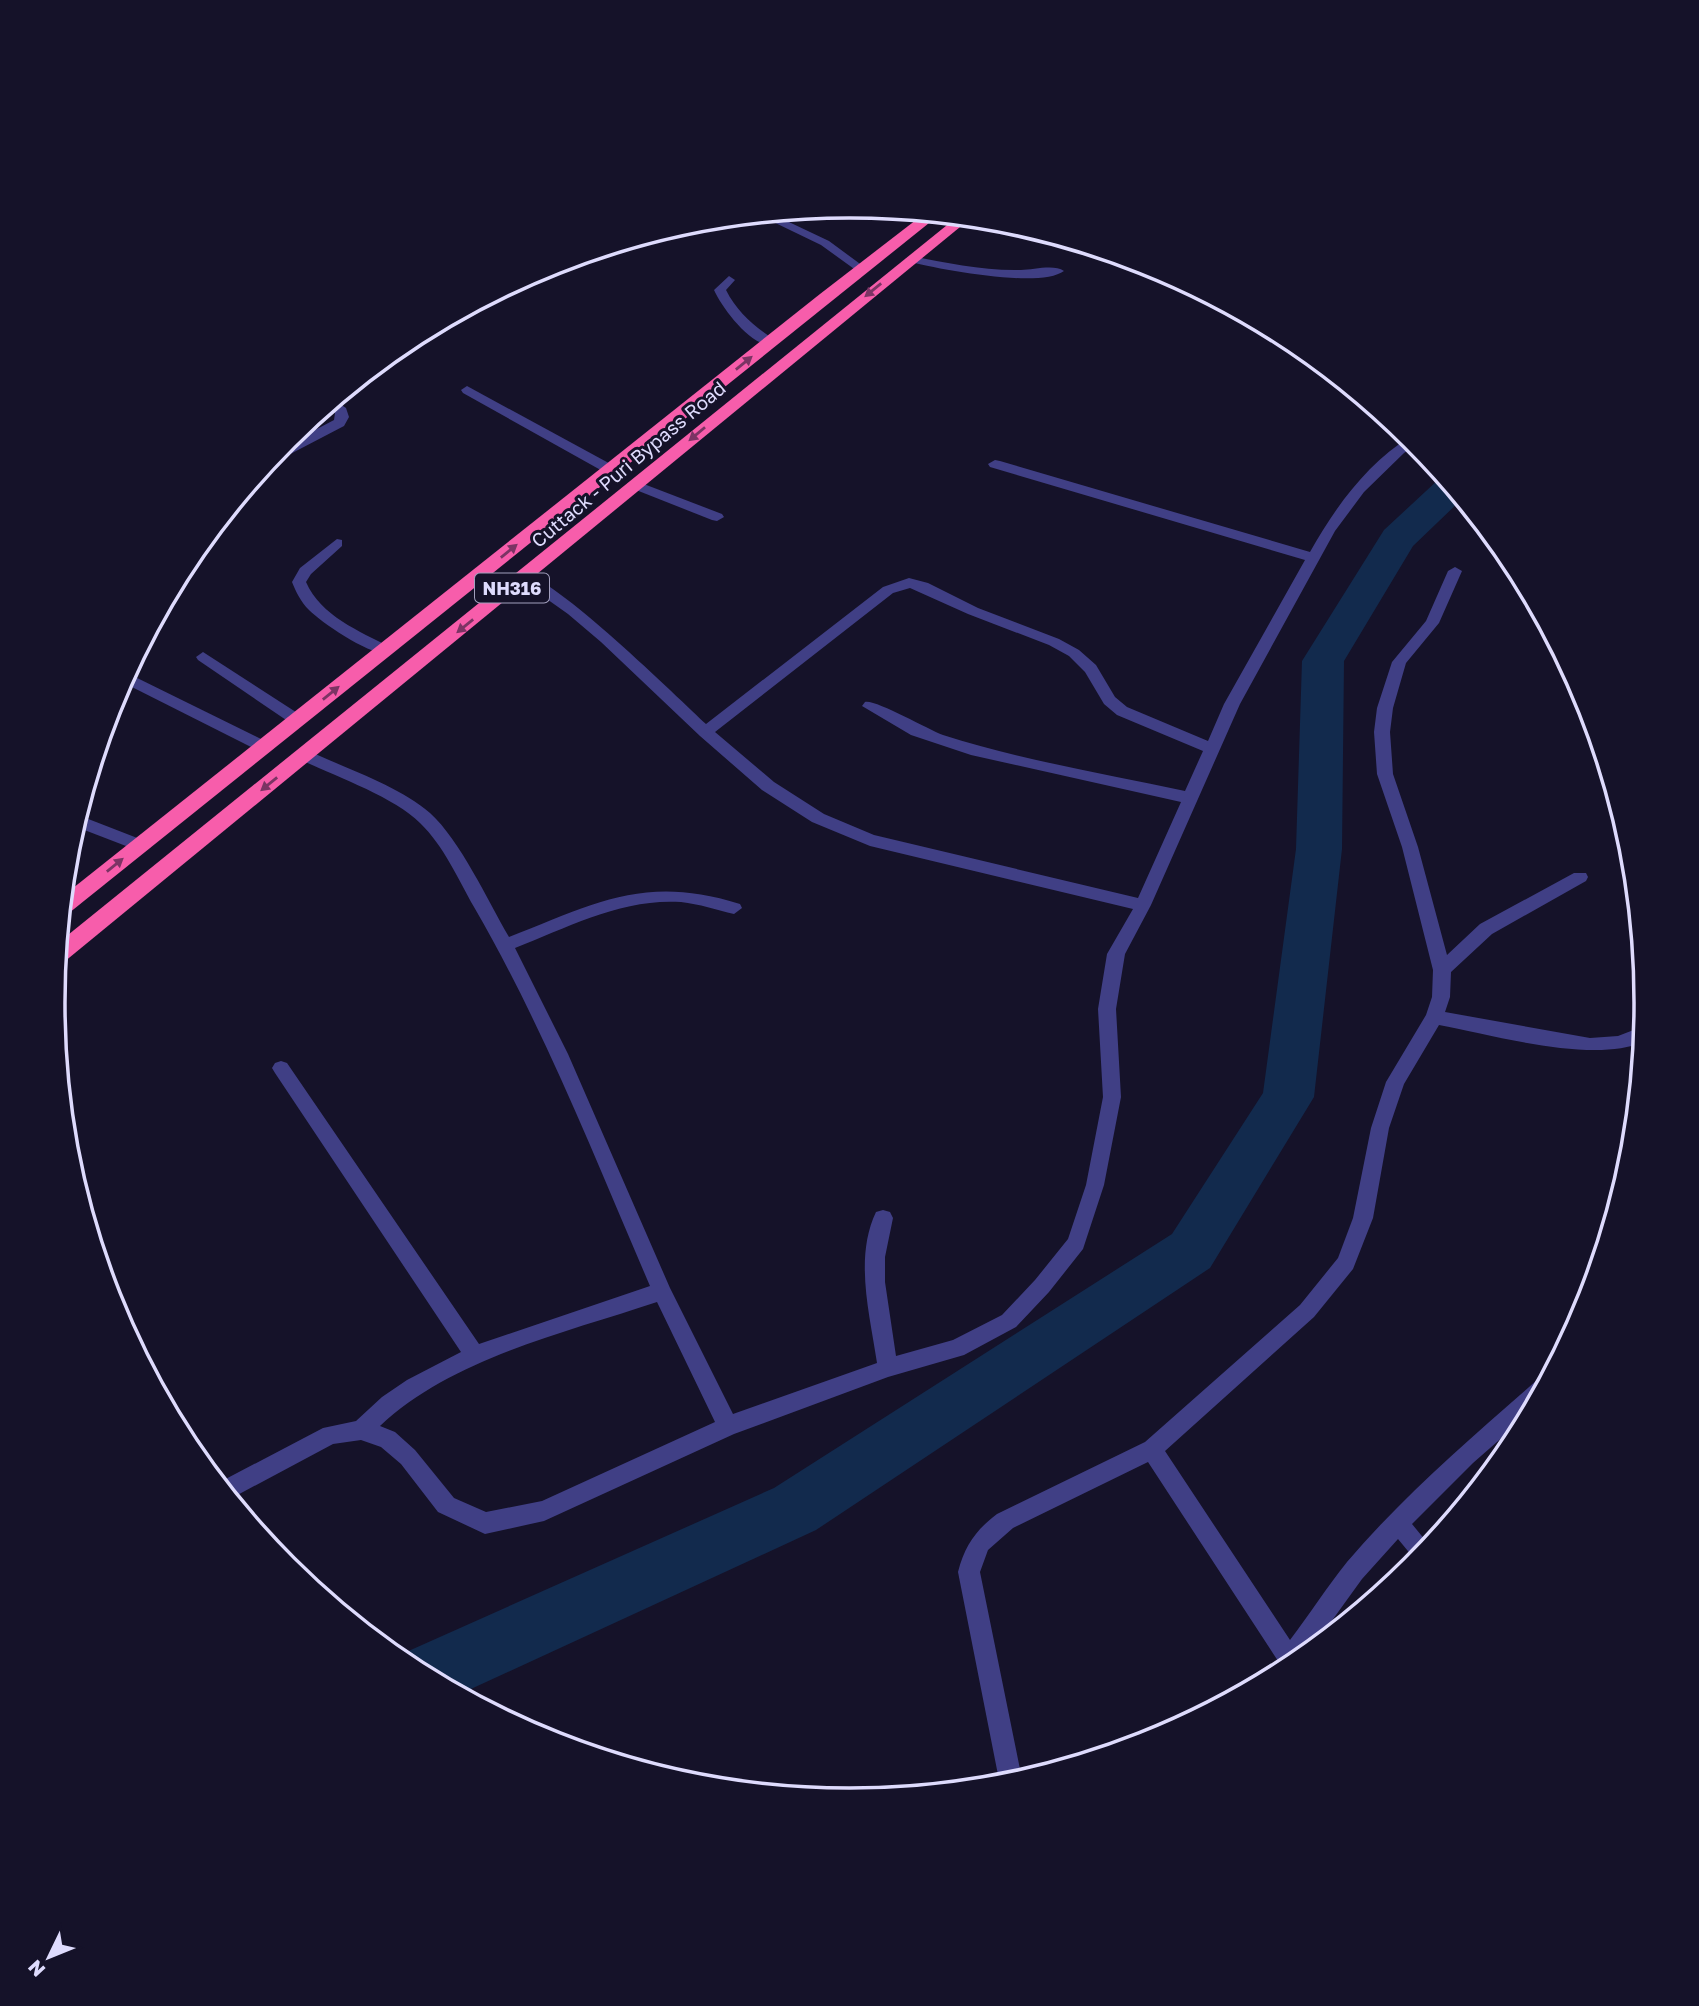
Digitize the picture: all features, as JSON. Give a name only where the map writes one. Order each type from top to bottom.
[{"type":"highway","name":"Cuttack - Puri Bypass Road","points":[[71,901],[922,222]]},
{"type":"highway","name":"Cuttack - Puri Bypass Road","points":[[66,948],[954,225]]},
{"type":"street","points":[[780,222],[825,243],[861,269]]},
{"type":"street","points":[[911,259],[1004,275],[1028,276],[1058,271]]},
{"type":"street","points":[[729,280],[720,290],[730,310],[769,342]]},
{"type":"street","points":[[467,390],[611,470]]},
{"type":"street","points":[[300,443],[339,423],[343,417],[338,408]]},
{"type":"street","points":[[232,1487],[330,1435],[361,1430],[387,1439],[408,1457],[446,1505],[485,1523],[544,1511],[728,1426],[888,1368],[957,1348],[1009,1321],[1042,1286],[1076,1243],[1095,1185],[1112,1097],[1107,1009],[1116,954],[1143,905],[1233,704],[1313,558],[1329,530],[1359,489],[1403,447]]},
{"type":"street","points":[[995,464],[1313,558]]},
{"type":"street","points":[[636,485],[718,517]]},
{"type":"street","points":[[337,543],[304,571],[299,582],[302,594],[338,624],[385,650]]},
{"type":"street","points":[[1009,1772],[969,1572],[974,1550],[986,1535],[1005,1521],[1152,1449],[1307,1311],[1346,1263],[1363,1218],[1380,1129],[1395,1082],[1434,1017],[1441,997],[1442,970],[1410,846],[1385,774],[1382,732],[1385,708],[1399,662],[1432,623],[1455,571]]},
{"type":"street","points":[[525,577],[573,611],[606,639],[705,732],[768,786],[808,811],[870,840],[1143,905]]},
{"type":"street","points":[[705,732],[888,590],[909,583],[923,586],[973,611],[1054,642],[1074,653],[1091,669],[1109,700],[1122,711],[1212,750]]},
{"type":"street","points":[[202,657],[297,720]]},
{"type":"street","points":[[134,682],[264,747]]},
{"type":"street","points":[[870,706],[916,731],[976,751],[1190,798]]},
{"type":"street","points":[[304,755],[403,802],[425,818],[443,839],[505,945],[598,1139],[662,1291],[728,1426]]},
{"type":"street","points":[[86,824],[139,845]]},
{"type":"street","points":[[1442,970],[1486,929],[1580,877]]},
{"type":"street","points":[[505,945],[617,904],[651,897],[681,896],[734,908]]},
{"type":"street","points":[[1434,1017],[1590,1045],[1613,1045],[1633,1039]]},
{"type":"street","points":[[281,1068],[475,1355]]},
{"type":"street","points":[[883,1218],[874,1257],[875,1282],[888,1368]]},
{"type":"street","points":[[361,1430],[389,1404],[414,1387],[475,1355],[662,1291]]},
{"type":"street","points":[[1303,1642],[1354,1571],[1398,1523],[1466,1456],[1522,1407]]},
{"type":"street","points":[[1152,1449],[1283,1656]]},
{"type":"street","points":[[1398,1523],[1416,1545]]},
{"type":"waterway","points":[[438,1671],[795,1509],[1191,1251],[1288,1097],[1319,849],[1323,661],[1398,539],[1446,493]]}]
